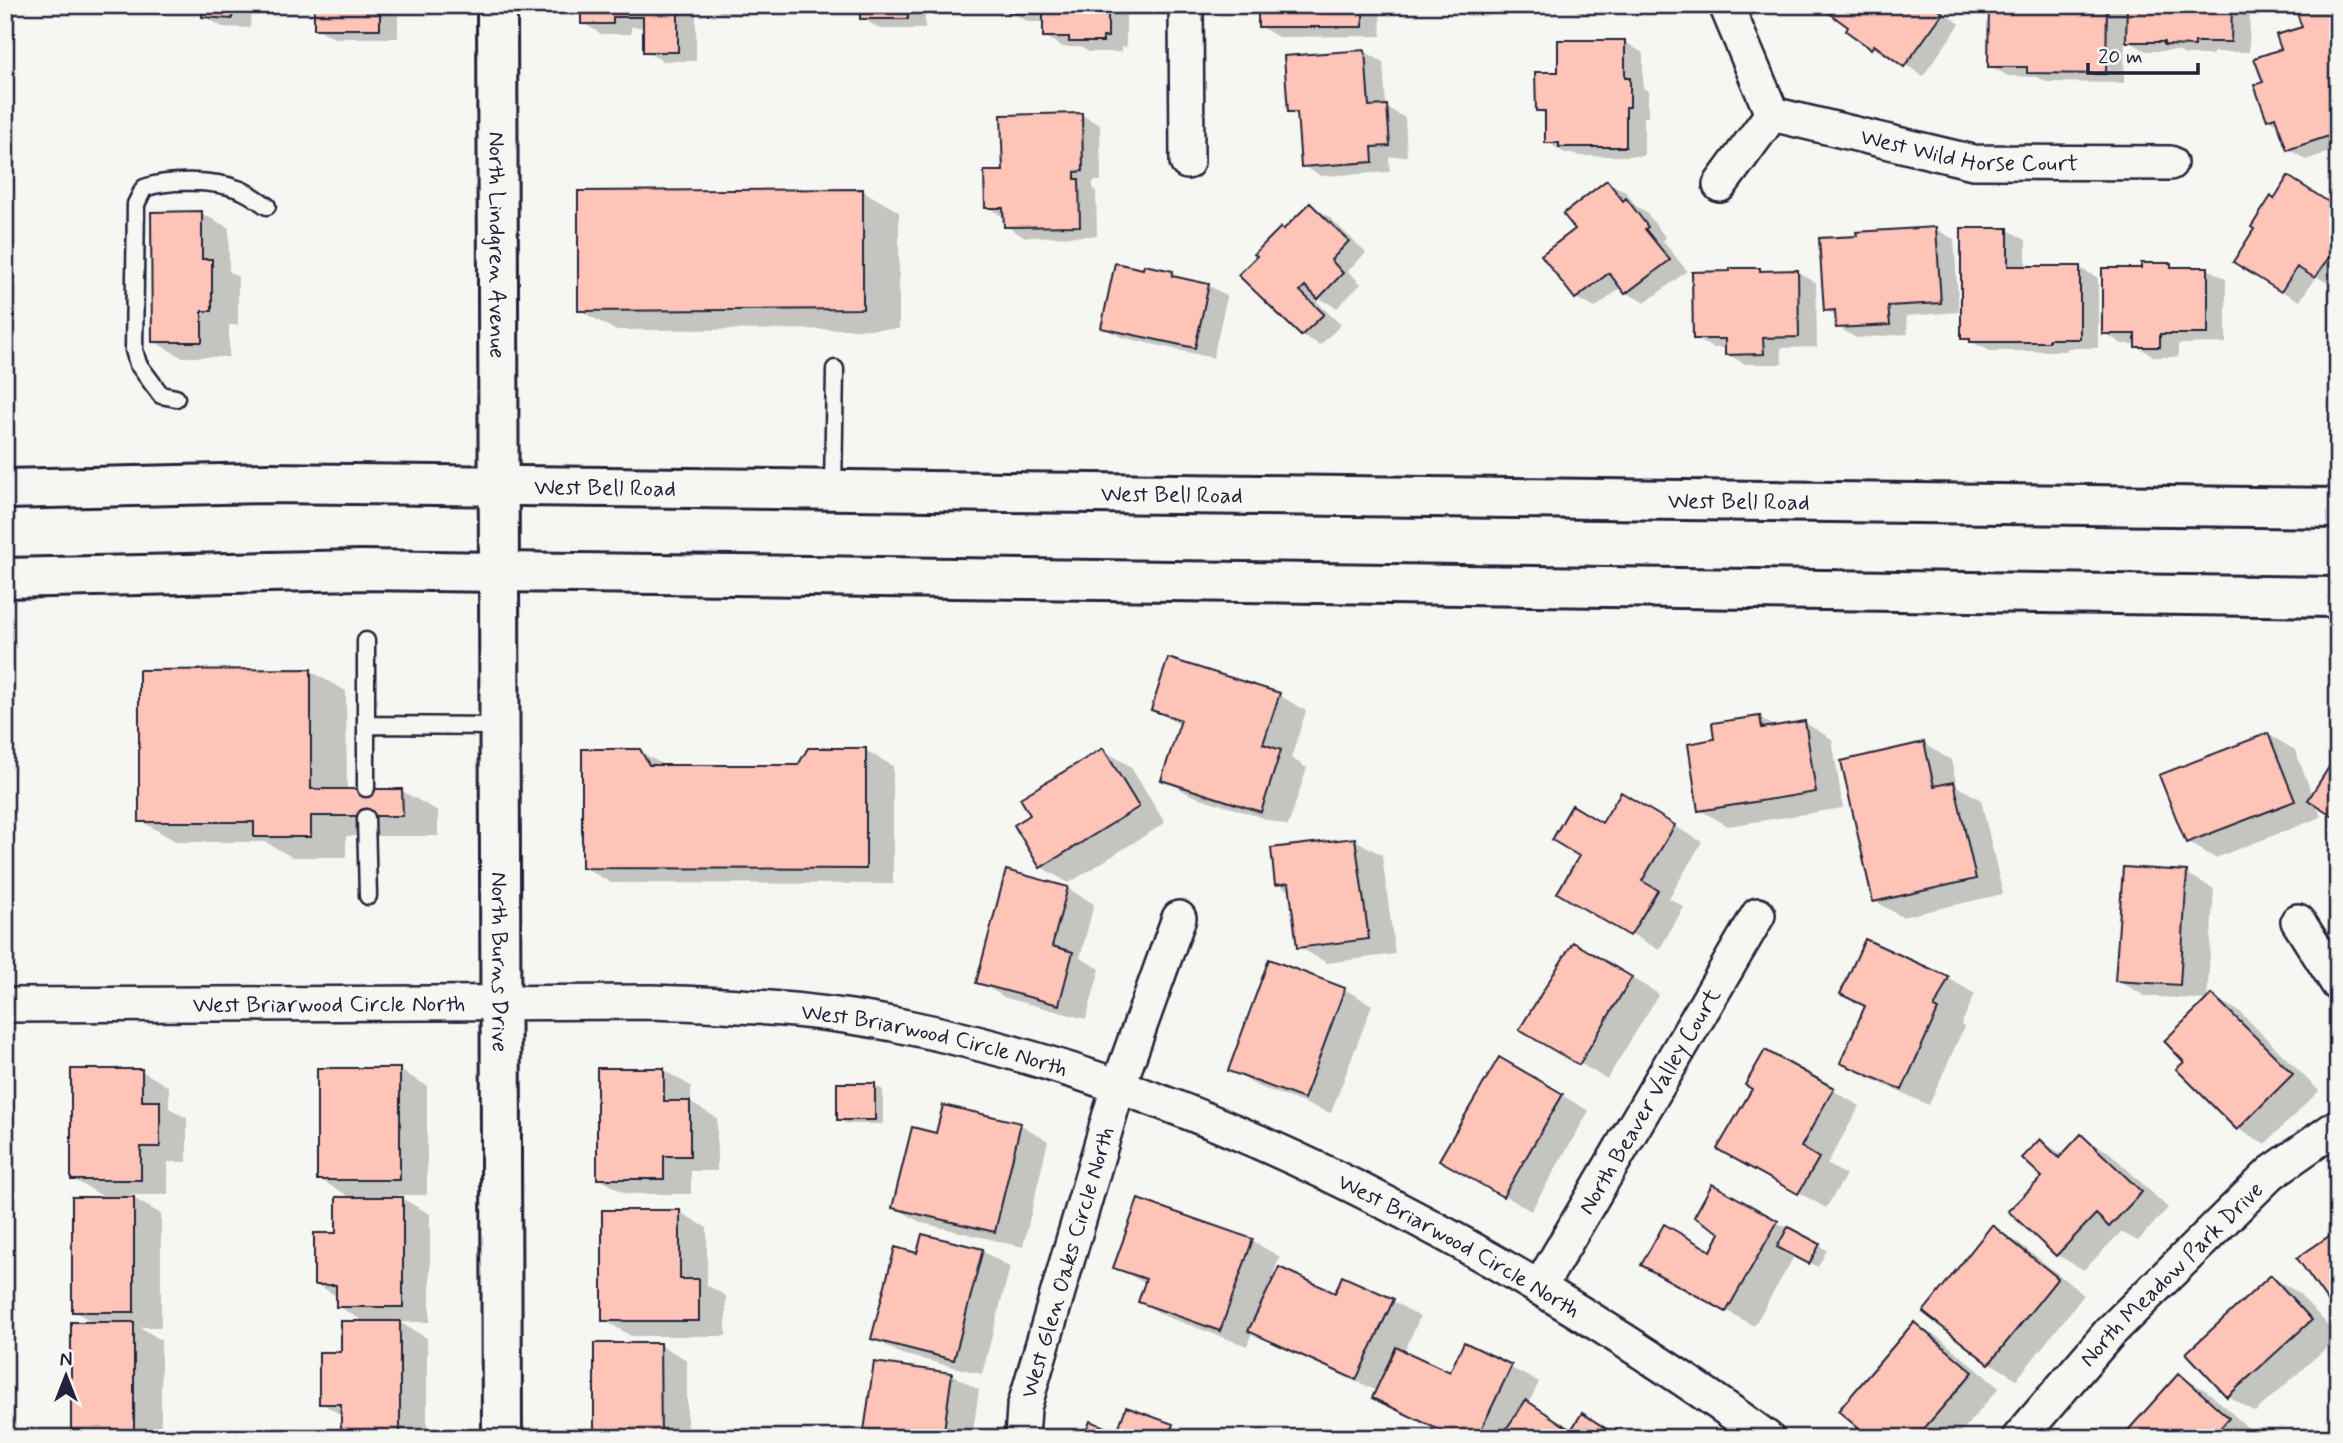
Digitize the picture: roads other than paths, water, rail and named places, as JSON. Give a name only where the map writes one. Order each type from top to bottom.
[{"type":"main road","name":"North Lindgren Avenue","points":[[497,5],[499,485]]},
{"type":"main road","name":"West Bell Road","points":[[5,489],[202,483],[499,485],[2338,508]]},
{"type":"main road","name":"North Burns Drive","points":[[499,485],[502,1438]]},
{"type":"main road","points":[[5,578],[361,570],[2338,597]]},
{"type":"street","points":[[1186,5],[1188,162]]},
{"type":"street","points":[[1720,185],[1772,114],[1726,5]]},
{"type":"street","name":"West Wild Horse Court","points":[[1772,114],[1973,162],[2170,163]]},
{"type":"street","name":"North Beaver Valley Court","points":[[1539,1288],[1758,915]]},
{"type":"street","name":"West Glen Oaks Circle North","points":[[1022,1438],[1024,1408],[1118,1087],[1179,918]]},
{"type":"street","points":[[2298,922],[2338,984]]},
{"type":"street","name":"West Briarwood Circle North","points":[[5,1005],[652,1002],[740,1005],[832,1014],[907,1027],[1012,1052],[1118,1087],[1224,1128],[1347,1183],[1450,1236],[1539,1288],[1634,1346],[1767,1438]]},
{"type":"street","name":"North Meadow Park Drive","points":[[2018,1438],[2110,1332],[2271,1173],[2338,1126]]},
{"type":"lane","points":[[176,398],[161,395],[138,364],[134,350],[136,204],[144,188],[156,183],[211,183],[240,189],[267,206]]},
{"type":"lane","points":[[833,489],[835,369]]},
{"type":"lane","points":[[366,641],[366,788]]},
{"type":"lane","points":[[366,725],[499,726]]},
{"type":"lane","points":[[366,818],[368,896]]}]
